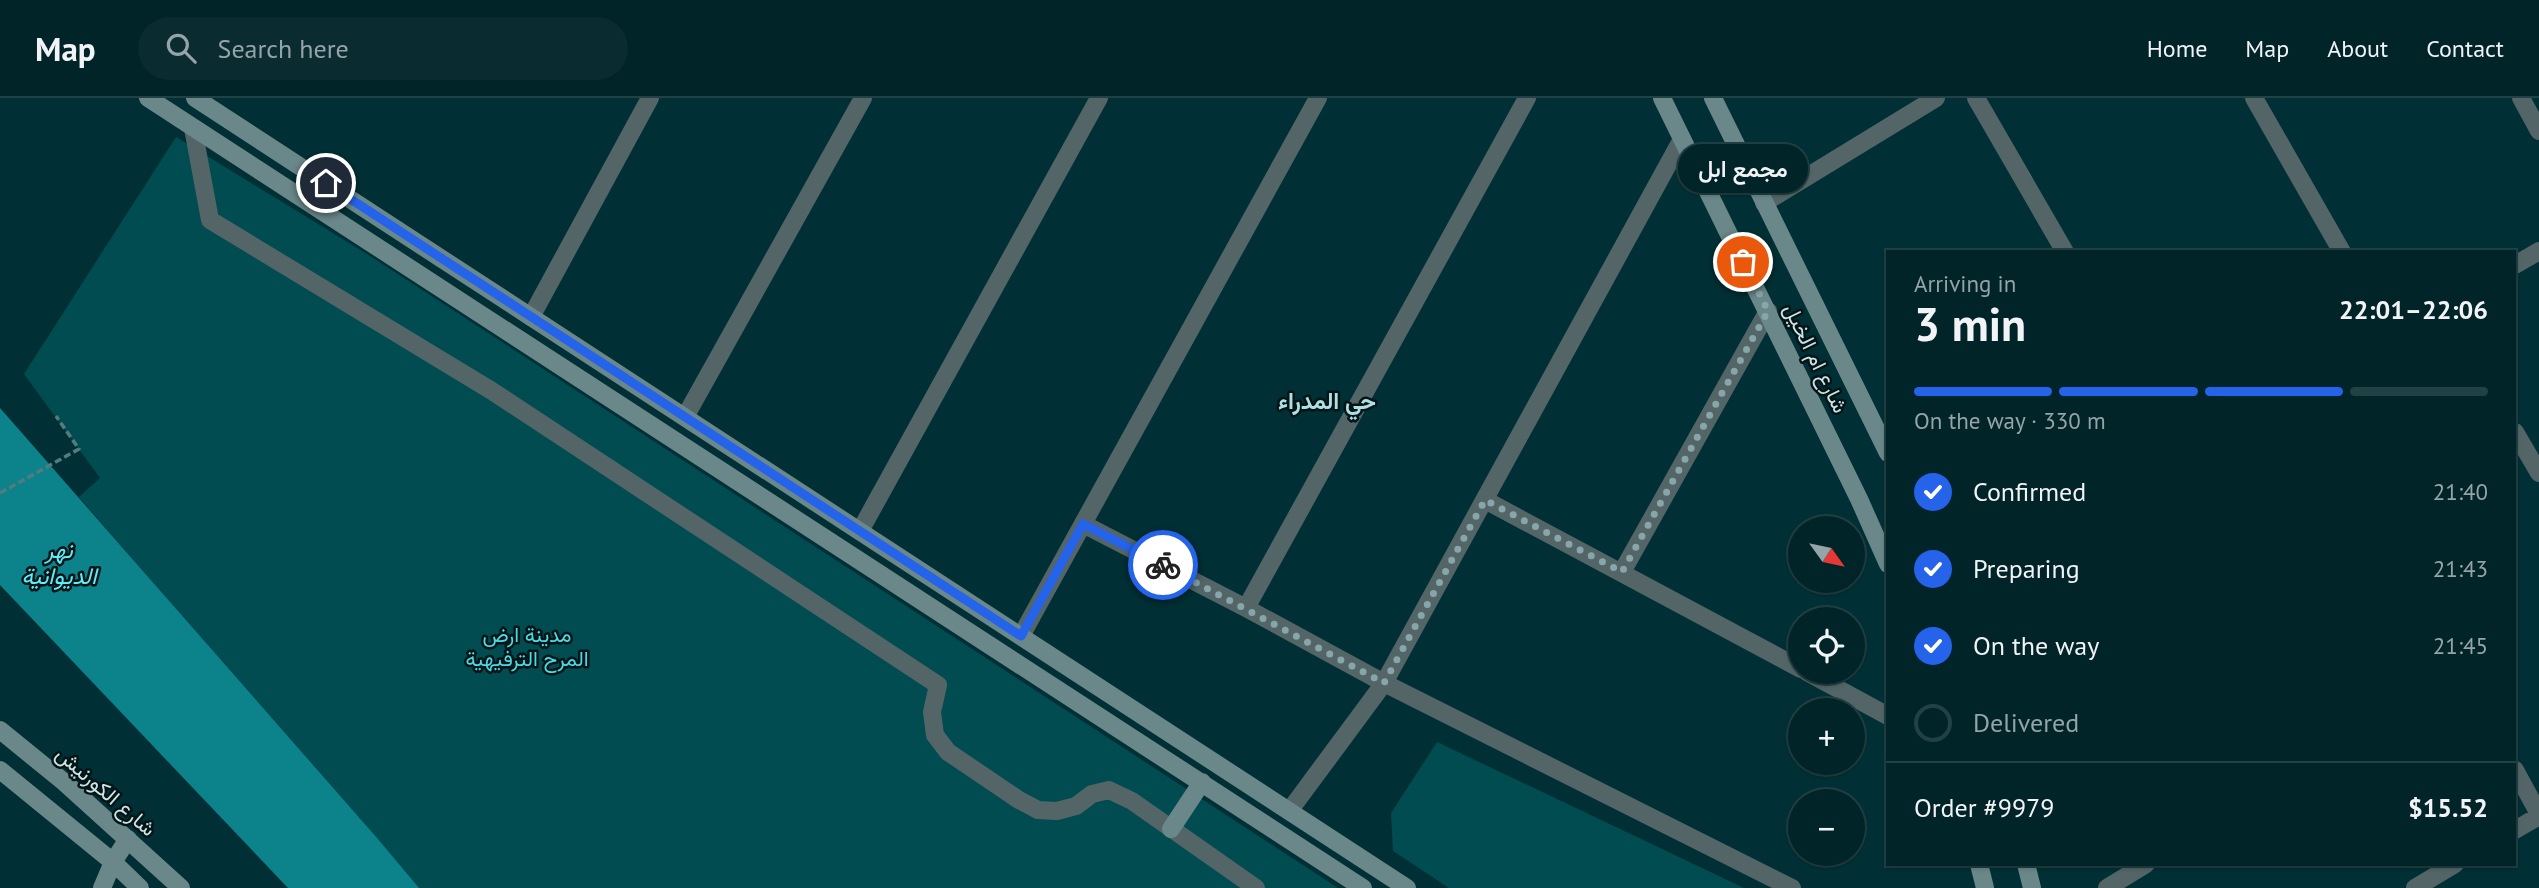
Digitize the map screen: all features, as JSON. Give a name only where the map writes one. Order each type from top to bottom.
[{"type":"main road","points":[[148,98],[1363,888]]},
{"type":"main road","points":[[195,98],[1407,888]]},
{"type":"main road","name":"شارع ام الخيل","points":[[1662,98],[1768,311],[1886,560]]},
{"type":"main road","name":"شارع ام الخيل","points":[[1713,98],[1886,449]]},
{"type":"main road","name":"شارع الكورنيش","points":[[0,730],[128,839],[169,884]]},
{"type":"main road","points":[[0,770],[113,862],[140,888]]},
{"type":"main road","points":[[1171,829],[1202,782]]},
{"type":"main road","points":[[102,888],[113,862],[128,839]]},
{"type":"main road","points":[[1980,866],[1985,888]]},
{"type":"main road","points":[[2026,866],[2032,888]]},
{"type":"street","points":[[531,317],[650,98]]},
{"type":"street","points":[[685,417],[863,98]]},
{"type":"street","points":[[860,531],[1099,98]]},
{"type":"street","points":[[1021,636],[1318,98]]},
{"type":"street","points":[[1247,608],[1527,98]]},
{"type":"street","points":[[1764,203],[1936,98]]},
{"type":"street","points":[[1976,98],[2064,250]]},
{"type":"street","points":[[2254,98],[2341,250]]},
{"type":"street","points":[[2521,98],[2539,131]]},
{"type":"street","points":[[193,128],[210,220],[492,391],[938,685],[932,712],[935,735],[948,752],[1018,800],[1038,810],[1066,809],[1076,806],[1092,794],[1110,790],[1132,801],[1256,888]]},
{"type":"street","points":[[1290,810],[1384,683],[1682,139]]},
{"type":"street","points":[[2516,264],[2539,251]]},
{"type":"street","points":[[1622,572],[1768,311]]},
{"type":"street","points":[[2516,434],[2539,473]]},
{"type":"street","points":[[1485,500],[1788,662]]},
{"type":"street","points":[[1083,524],[1247,608],[1384,683],[1792,888]]},
{"type":"street","points":[[1829,684],[1886,715]]},
{"type":"street","points":[[2516,771],[2539,815],[2516,829]]},
{"type":"street","points":[[2107,888],[2143,866]]},
{"type":"street","points":[[2415,888],[2452,866]]},
{"type":"path","points":[[0,493],[79,449],[57,415]]},
{"type":"green space","name":"مدينة ارض المرح الترفيهية","points":[[176,137],[367,254],[1338,888],[417,888],[79,497],[100,478],[24,374]]},
{"type":"green space","points":[[1437,742],[1744,888],[1449,888],[1393,851],[1391,813]]},
{"type":"water","name":"نهر الديوانية","points":[[0,408],[419,888],[288,888],[0,585]]},
{"type":"way so far","points":[[1163,565],[1384,683],[1485,500],[1622,572],[1768,311],[1743,262]]},
{"type":"place","name":"مجمع ابل","points":[[1743,262]]},
{"type":"district","name":"حي المدراء","points":[[1327,400]]},
{"type":"route","points":[[326,183],[1021,636],[1083,524],[1163,565]]}]
